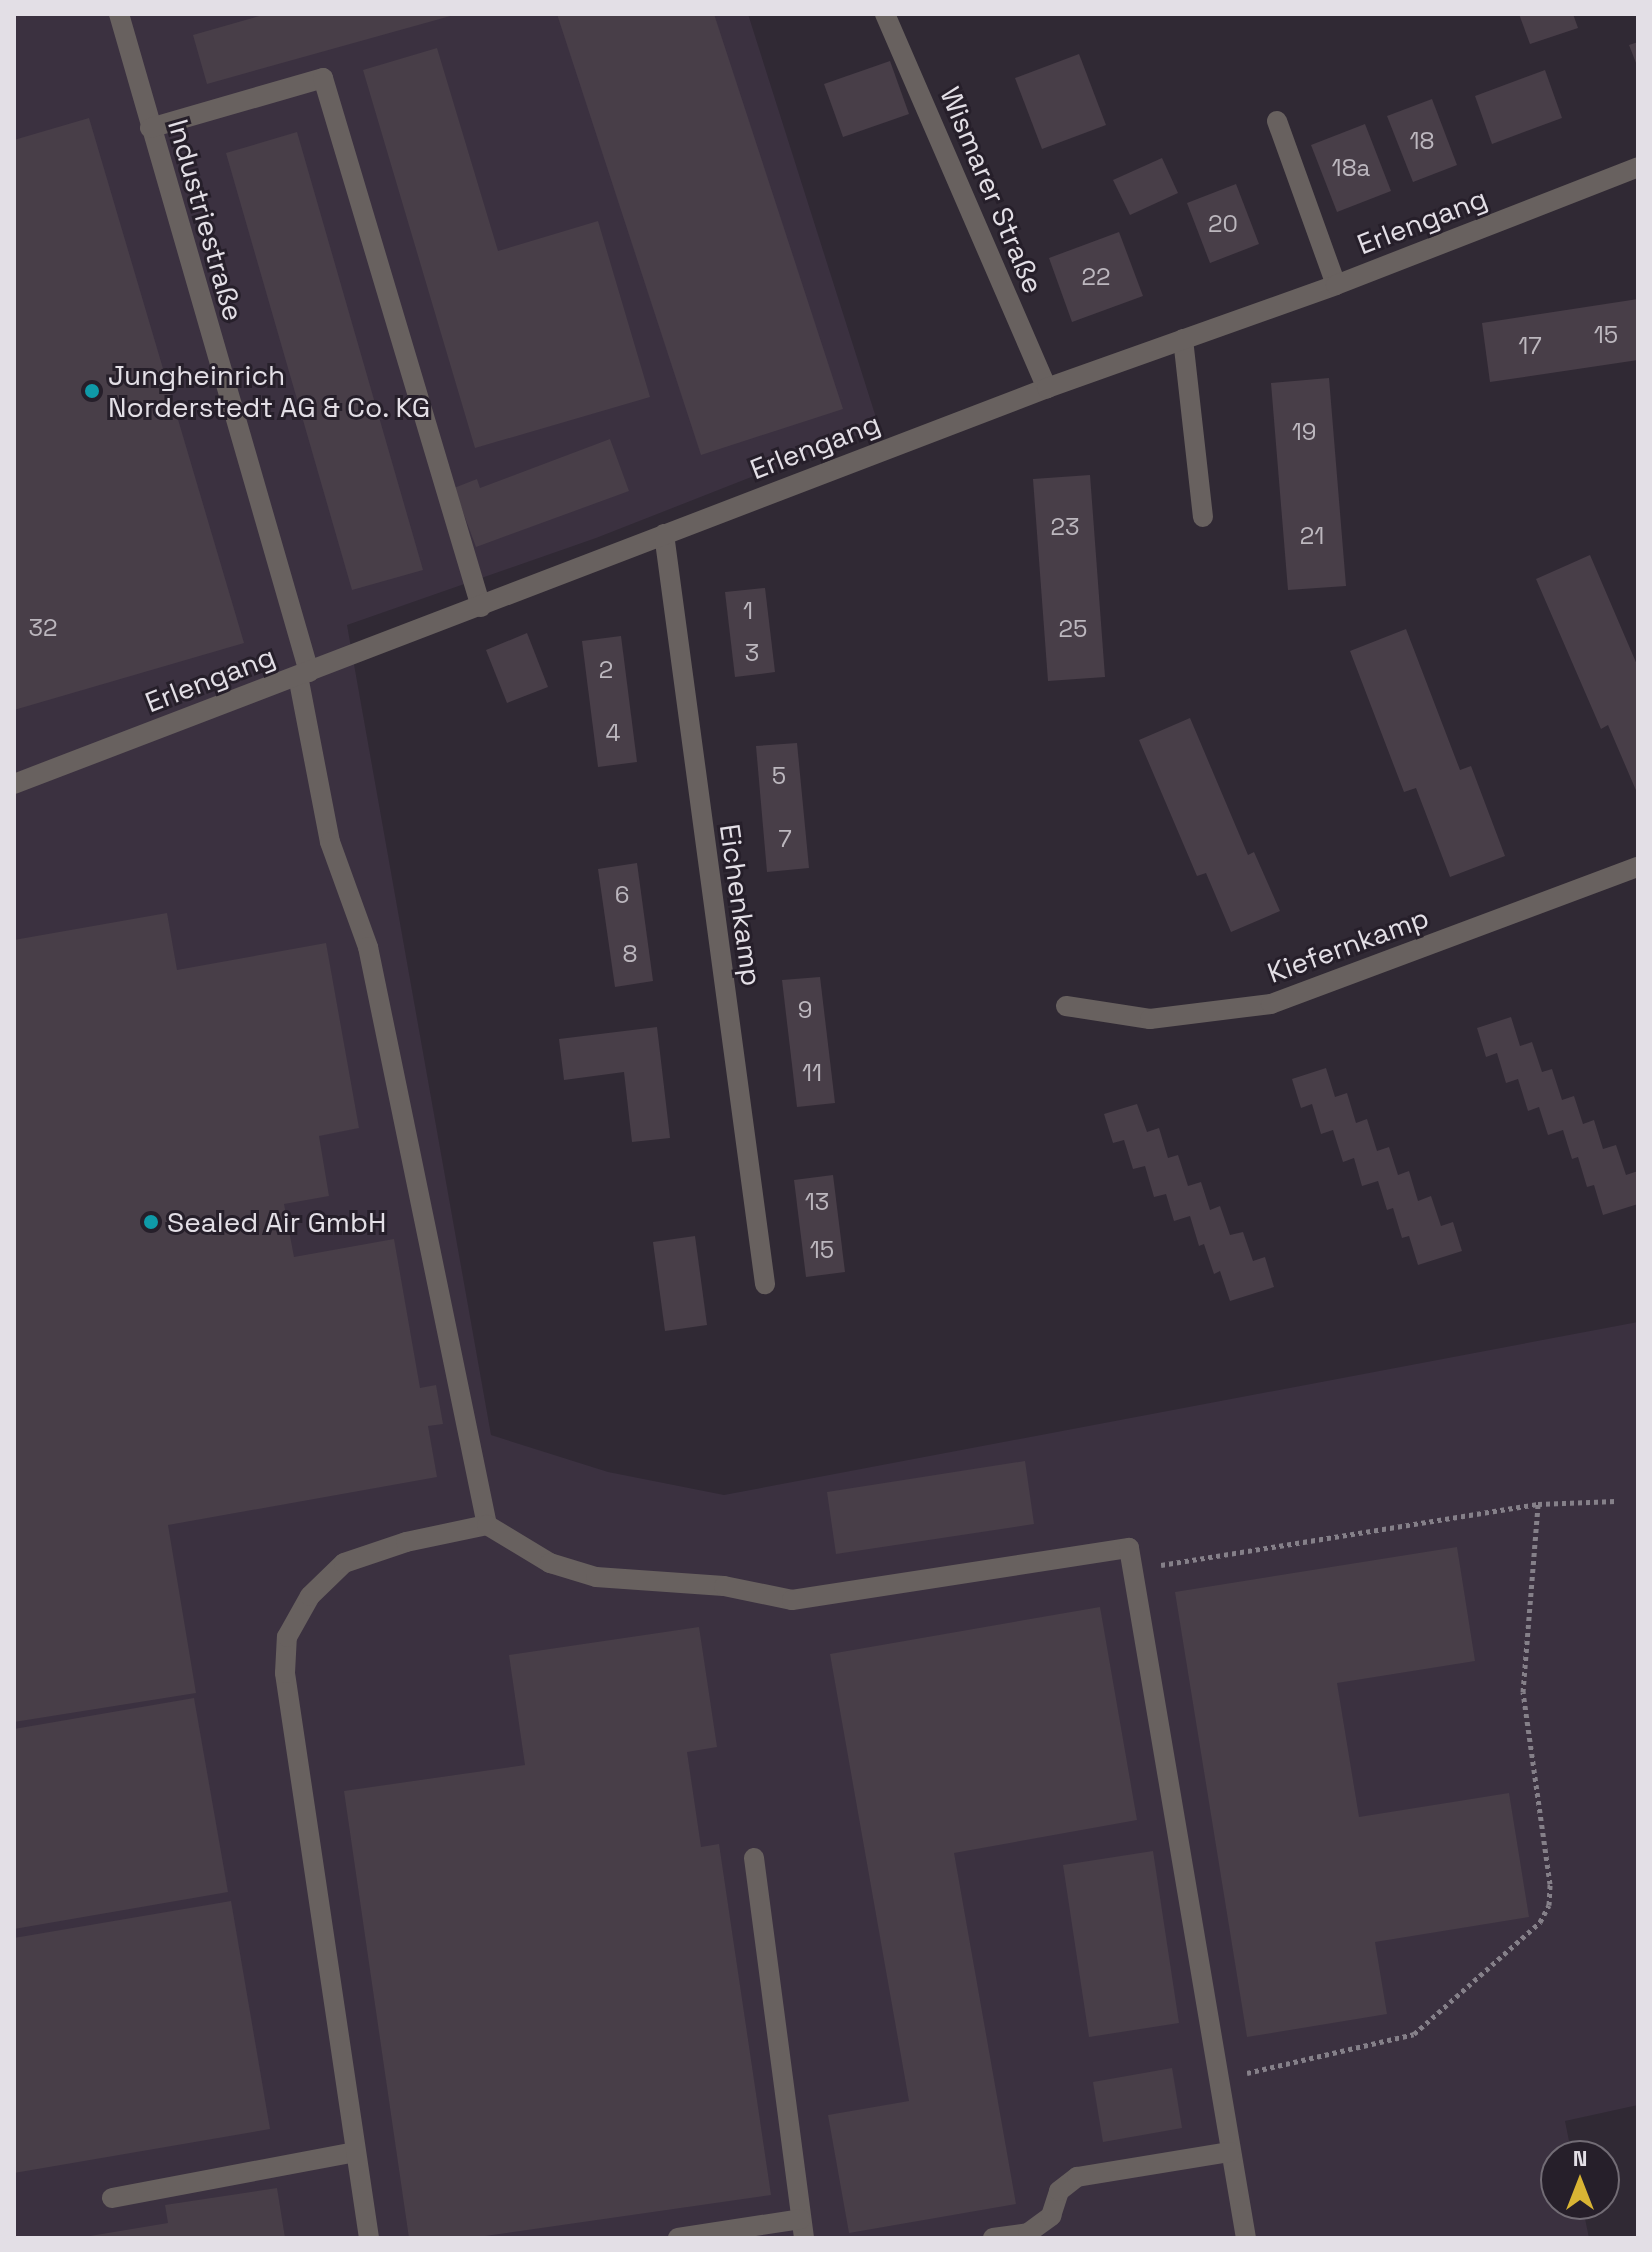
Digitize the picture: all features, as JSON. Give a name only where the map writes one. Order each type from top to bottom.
[{"type":"street","name":"Industriestraße","points":[[119,14],[303,674],[330,842],[368,947],[487,1525]]},
{"type":"street","name":"Wismarer Straße","points":[[885,14],[1047,388]]},
{"type":"street","points":[[150,128],[323,78],[481,607]]},
{"type":"street","points":[[1277,121],[1336,285]]},
{"type":"street","name":"Erlengang","points":[[14,784],[1047,388],[1336,285],[1638,167]]},
{"type":"street","points":[[1183,339],[1203,517]]},
{"type":"street","name":"Eichenkamp","points":[[664,534],[765,1284]]},
{"type":"street","name":"Kiefernkamp","points":[[1066,1006],[1150,1019],[1271,1004],[1638,867]]},
{"type":"street","points":[[369,2238],[285,1673],[287,1637],[310,1596],[344,1563],[406,1542],[487,1525],[550,1563],[596,1577],[724,1586],[792,1600],[1129,1548],[1246,2238]]},
{"type":"street","points":[[678,2238],[802,2228],[754,1858]]},
{"type":"street","points":[[112,2198],[355,2152]]},
{"type":"street","points":[[993,2238],[1028,2233],[1051,2216],[1059,2191],[1077,2177],[1230,2152]]},
{"type":"path","points":[[1133,1570],[1538,1504],[1616,1501]]},
{"type":"path","points":[[1218,2080],[1414,2034],[1540,1922],[1549,1905],[1550,1884],[1523,1692],[1538,1504]]},
{"type":"shaded area","points":[[14,14],[748,14],[879,427],[596,538],[347,625],[491,1435],[608,1472],[724,1495],[1638,1322],[1638,2105],[1565,2121],[1569,2140],[1540,2140],[1540,2220],[1585,2220],[1589,2238],[14,2238]]},
{"type":"building","points":[[266,14],[454,15],[207,84],[193,35]]},
{"type":"building","points":[[557,14],[714,14],[843,409],[701,455]]},
{"type":"building","points":[[1519,14],[1573,14],[1578,28],[1530,44]]},
{"type":"building","points":[[1638,42],[1638,68],[1629,45]]},
{"type":"building","points":[[437,48],[498,251],[598,221],[650,397],[475,448],[363,70]]},
{"type":"building","points":[[1079,54],[1106,125],[1042,149],[1015,78]]},
{"type":"building","points":[[890,61],[909,114],[843,137],[824,84]]},
{"type":"building","points":[[1545,70],[1562,118],[1492,144],[1475,96]]},
{"type":"building","points":[[1432,99],[1457,165],[1413,182],[1387,116]]},
{"type":"building","name":"Jungheinrich Norderstedt AG & Co. KG","points":[[89,118],[244,643],[14,710],[14,140]]},
{"type":"building","points":[[1365,124],[1391,191],[1337,212],[1311,145]]},
{"type":"building","points":[[297,132],[423,570],[352,590],[226,153]]},
{"type":"building","points":[[1162,158],[1178,193],[1130,215],[1113,180]]},
{"type":"building","points":[[1236,184],[1259,244],[1210,263],[1187,203]]},
{"type":"building","points":[[1119,232],[1143,296],[1072,322],[1049,258]]},
{"type":"building","points":[[1638,299],[1638,360],[1490,382],[1482,323]]},
{"type":"building","points":[[1329,378],[1346,586],[1288,590],[1271,383]]},
{"type":"building","points":[[610,439],[629,491],[476,547],[454,488],[477,479],[480,488]]},
{"type":"building","points":[[1090,475],[1105,677],[1048,681],[1033,479]]},
{"type":"building","points":[[1590,555],[1638,667],[1638,795],[1608,725],[1601,729],[1536,579]]},
{"type":"building","points":[[765,588],[775,672],[735,677],[725,592]]},
{"type":"building","points":[[1406,629],[1460,770],[1471,766],[1505,856],[1450,877],[1416,788],[1404,792],[1350,651]]},
{"type":"building","points":[[527,633],[548,687],[507,703],[486,650]]},
{"type":"building","points":[[621,636],[637,762],[598,767],[582,641]]},
{"type":"building","points":[[1190,718],[1248,855],[1254,852],[1280,911],[1231,932],[1206,873],[1197,876],[1139,740]]},
{"type":"building","points":[[797,743],[809,868],[767,872],[756,746]]},
{"type":"building","points":[[637,863],[653,981],[615,987],[598,869]]},
{"type":"building","name":"Sealed Air GmbH","points":[[167,913],[177,970],[326,943],[359,1128],[319,1136],[329,1196],[284,1204],[294,1257],[394,1239],[420,1388],[436,1385],[443,1424],[428,1426],[437,1477],[168,1525],[196,1693],[14,1722],[14,940]]},
{"type":"building","points":[[820,977],[835,1103],[797,1107],[782,980]]},
{"type":"building","points":[[1511,1017],[1520,1046],[1532,1042],[1542,1072],[1552,1069],[1562,1100],[1574,1096],[1583,1124],[1594,1120],[1603,1149],[1616,1145],[1626,1175],[1638,1171],[1638,1204],[1603,1215],[1594,1185],[1587,1187],[1578,1157],[1572,1159],[1563,1130],[1548,1135],[1539,1107],[1528,1111],[1518,1079],[1506,1083],[1497,1053],[1486,1057],[1477,1028]]},
{"type":"building","points":[[657,1027],[670,1138],[632,1142],[624,1072],[564,1080],[559,1039]]},
{"type":"building","points":[[1326,1068],[1335,1097],[1347,1093],[1356,1123],[1367,1119],[1377,1151],[1389,1147],[1398,1175],[1409,1171],[1418,1201],[1431,1196],[1441,1226],[1453,1222],[1462,1251],[1418,1265],[1409,1236],[1402,1238],[1393,1208],[1387,1210],[1378,1181],[1362,1186],[1354,1158],[1343,1162],[1333,1130],[1321,1134],[1312,1104],[1301,1108],[1292,1079]]},
{"type":"building","points":[[1137,1104],[1147,1132],[1159,1128],[1168,1158],[1178,1155],[1188,1186],[1201,1182],[1210,1210],[1220,1206],[1230,1235],[1243,1232],[1253,1261],[1265,1257],[1274,1287],[1230,1301],[1220,1271],[1214,1274],[1204,1244],[1199,1246],[1190,1216],[1174,1221],[1166,1194],[1154,1197],[1145,1166],[1133,1169],[1124,1140],[1113,1143],[1104,1114]]},
{"type":"building","points":[[833,1175],[845,1272],[806,1277],[794,1180]]},
{"type":"building","points":[[695,1236],[707,1325],[665,1331],[653,1242]]},
{"type":"building","points":[[1025,1461],[1034,1524],[836,1554],[827,1492]]},
{"type":"building","points":[[1457,1547],[1475,1661],[1337,1683],[1359,1817],[1509,1793],[1529,1917],[1375,1942],[1387,2014],[1247,2037],[1175,1592]]},
{"type":"building","points":[[1100,1607],[1137,1820],[954,1853],[1016,2204],[849,2233],[828,2115],[909,2101],[830,1654]]},
{"type":"building","points":[[699,1627],[717,1747],[687,1752],[701,1847],[719,1844],[771,2195],[471,2238],[409,2238],[344,1791],[525,1765],[509,1655]]},
{"type":"building","points":[[194,1698],[228,1892],[14,1929],[14,1729]]},
{"type":"building","points":[[1153,1851],[1179,2023],[1089,2037],[1063,1865]]},
{"type":"building","points":[[231,1901],[270,2129],[14,2173],[14,1938]]},
{"type":"building","points":[[1172,2068],[1182,2128],[1103,2142],[1093,2082]]},
{"type":"building","points":[[277,2188],[285,2238],[78,2238],[168,2223],[165,2205]]},
{"type":"place","name":"Jungheinrich Norderstedt AG & Co. KG","points":[[92,391]]},
{"type":"place","name":"Sealed Air GmbH","points":[[151,1222]]}]
